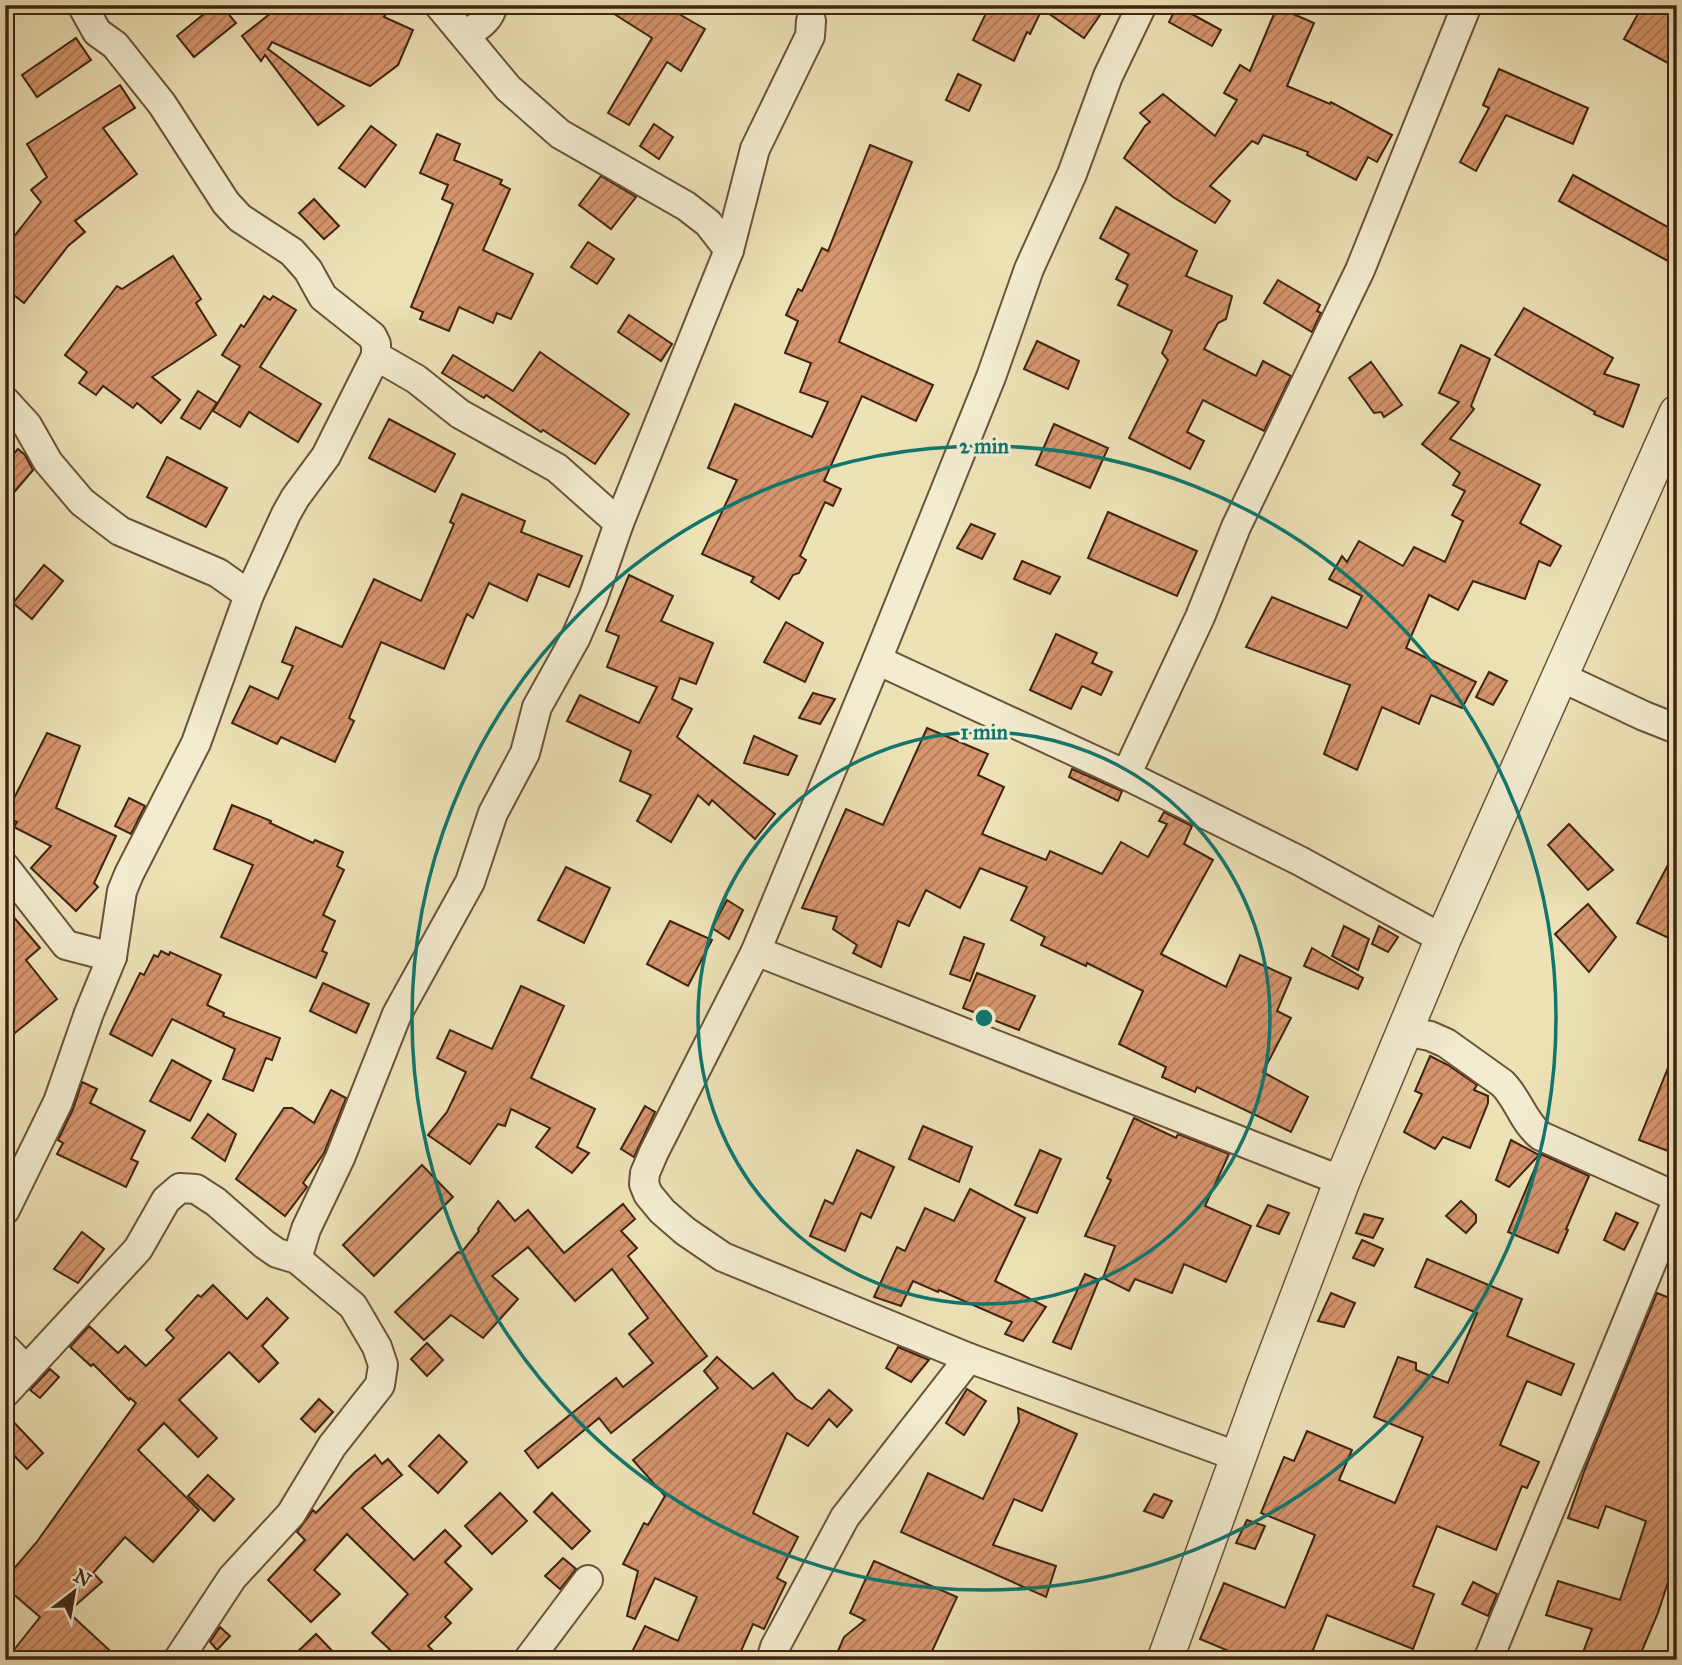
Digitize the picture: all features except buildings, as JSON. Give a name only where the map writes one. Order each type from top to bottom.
[{"type":"street","points":[[5,1210],[58,1102],[112,957],[122,891],[196,743],[249,595],[295,498],[326,456],[376,356],[376,344],[372,336],[323,297],[308,270],[292,253],[240,218],[226,204],[162,104],[115,45],[97,32],[82,5]]},
{"type":"street","points":[[439,5],[508,88],[560,134],[686,206],[708,223],[729,250]]},
{"type":"street","points":[[466,35],[483,23],[490,15],[493,5]]},
{"type":"street","points":[[1142,5],[1108,76],[1072,174],[1029,269],[991,377],[756,951],[654,1152],[644,1184],[648,1194],[662,1211],[685,1231],[723,1257],[969,1358],[1239,1457]]},
{"type":"street","points":[[1126,775],[1200,617],[1236,527],[1360,270],[1467,5]]},
{"type":"street","points":[[297,1259],[306,1229],[340,1158],[397,1014],[470,882],[493,813],[525,753],[541,698],[575,639],[589,608],[619,523],[729,250],[755,149],[810,36],[811,21]]},
{"type":"street","points":[[376,356],[416,379],[460,414],[557,468],[619,523]]},
{"type":"street","points":[[5,401],[27,425],[56,472],[82,502],[106,522],[120,531],[218,573],[249,595]]},
{"type":"street","points":[[1166,1660],[1342,1181],[1443,939],[1677,413]]},
{"type":"street","points":[[877,660],[1126,775],[1300,861],[1443,939]]},
{"type":"street","points":[[1561,677],[1677,729]]},
{"type":"street","points":[[5,867],[66,945],[112,957]]},
{"type":"street","points":[[756,951],[1342,1181]]},
{"type":"street","points":[[1405,1031],[1430,1036],[1446,1043],[1502,1083],[1509,1090],[1530,1127],[1541,1136],[1677,1199],[1488,1660]]},
{"type":"street","points":[[5,1393],[138,1250],[166,1200],[180,1188],[196,1189],[216,1202],[264,1244],[277,1253],[297,1259],[354,1306],[377,1347],[383,1365],[380,1385],[332,1446],[291,1514],[232,1578],[178,1660]]},
{"type":"street","points":[[5,1348],[26,1370]]},
{"type":"street","points":[[771,1660],[845,1517],[969,1358]]},
{"type":"street","points":[[528,1660],[588,1580]]}]
